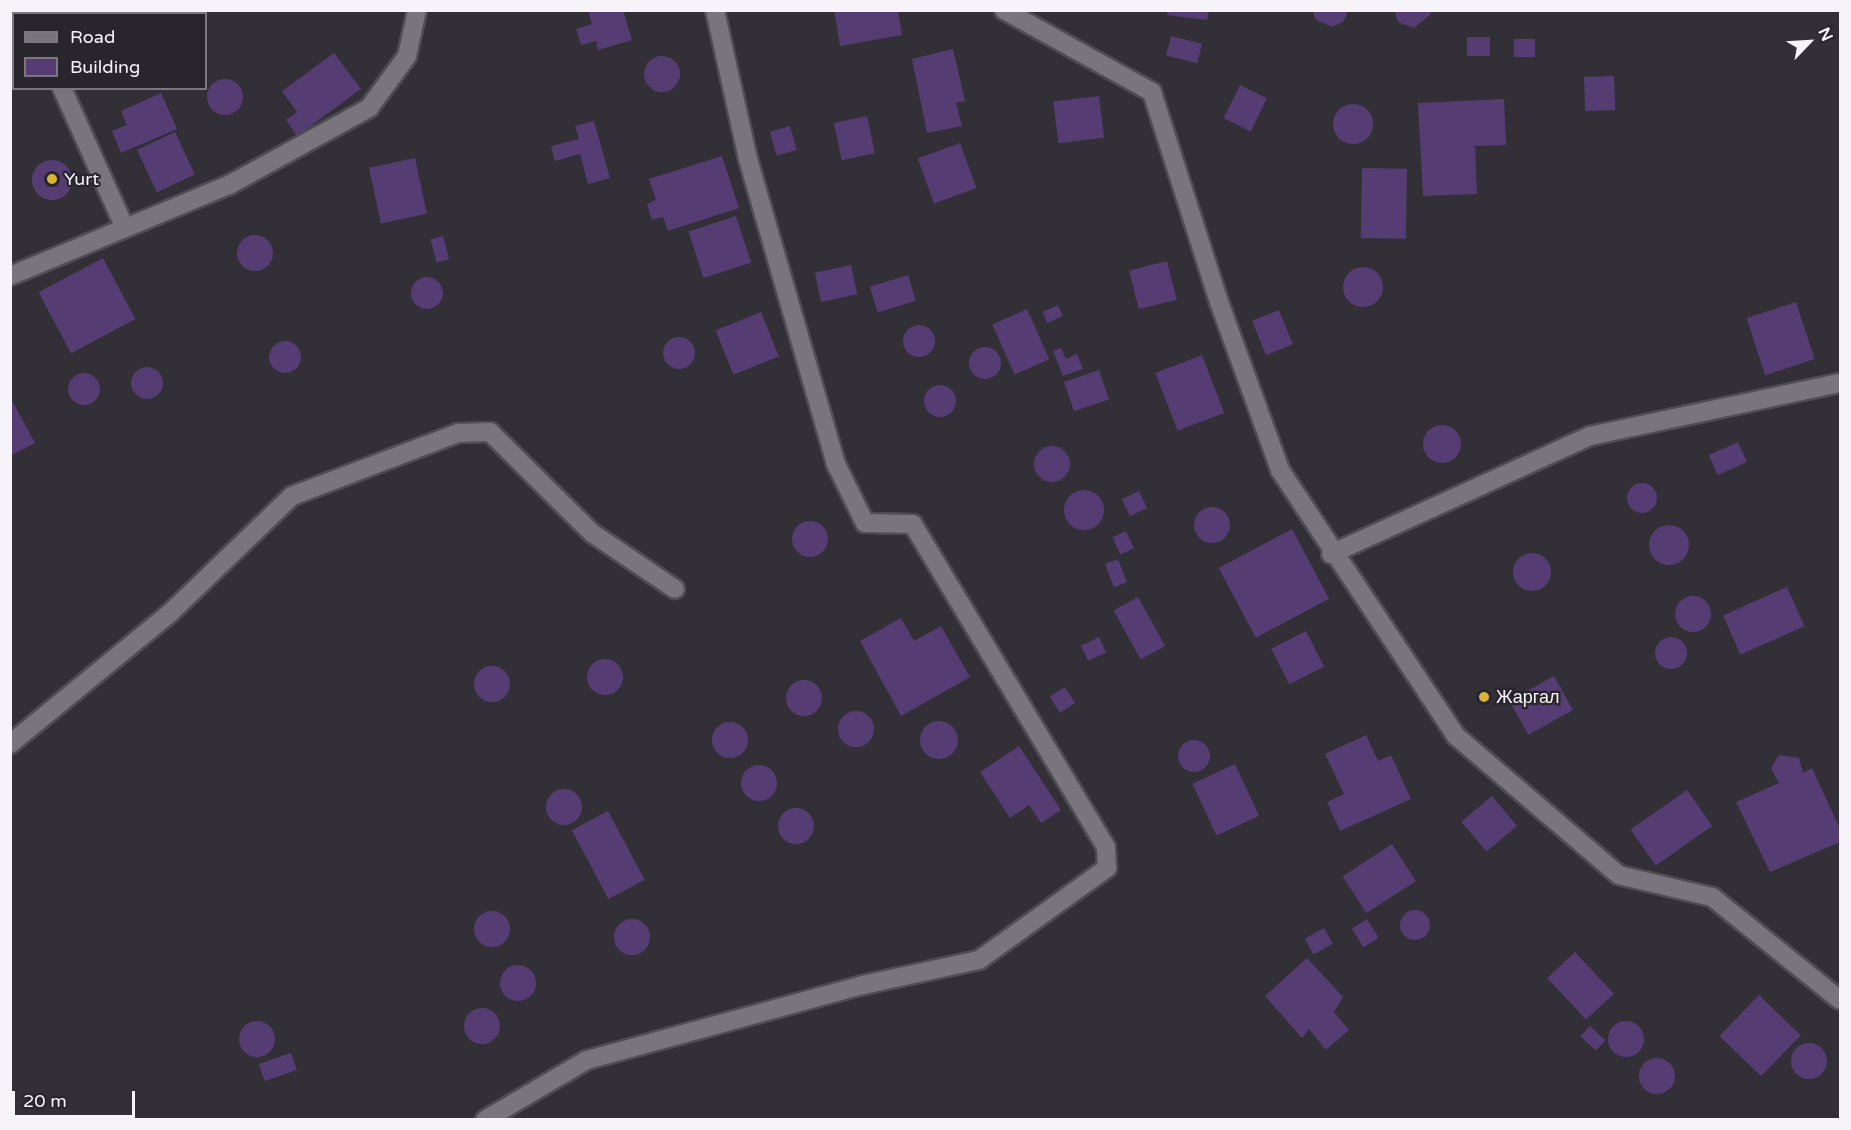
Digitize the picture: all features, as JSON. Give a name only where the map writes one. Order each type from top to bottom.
[{"type":"street","points":[[10,276],[124,226],[229,185],[369,108],[407,56],[417,10]]},
{"type":"street","points":[[485,1119],[587,1060],[863,984],[980,960],[1107,868],[1106,847],[913,524],[865,523],[836,464],[747,159],[715,10]]},
{"type":"street","points":[[1004,10],[1152,92],[1219,302],[1281,470],[1331,554],[1456,736],[1619,875],[1712,897],[1840,1000]]},
{"type":"street","points":[[63,90],[124,226]]},
{"type":"street","points":[[1331,554],[1590,436],[1840,383]]},
{"type":"street","points":[[10,744],[169,614],[292,496],[458,434],[490,432],[592,533],[675,589]]},
{"type":"building","points":[[588,10],[623,10],[632,40],[598,50],[596,41],[581,45],[576,29],[592,24]]},
{"type":"building","points":[[834,10],[898,10],[902,35],[840,46]]},
{"type":"building","points":[[1168,10],[1209,10],[1207,20],[1167,15]]},
{"type":"building","points":[[1312,10],[1349,10],[1343,22],[1332,27],[1316,20]]},
{"type":"building","points":[[1394,10],[1431,10],[1431,14],[1414,28],[1398,22]]},
{"type":"building","points":[[1171,36],[1202,44],[1197,63],[1166,55]]},
{"type":"building","points":[[1467,37],[1490,37],[1490,56],[1467,56]]},
{"type":"building","points":[[1514,39],[1535,39],[1535,57],[1514,57]]},
{"type":"building","points":[[953,49],[965,101],[956,103],[962,126],[927,133],[912,59]]},
{"type":"building","points":[[334,53],[361,89],[297,136],[286,120],[297,112],[282,91]]},
{"type":"building","points":[[662,56],[675,61],[680,74],[675,87],[662,92],[649,87],[644,74],[649,61]]},
{"type":"building","points":[[1614,76],[1615,110],[1585,111],[1584,77]]},
{"type":"building","points":[[225,79],[238,84],[243,97],[238,110],[225,115],[212,110],[207,97],[212,84]]},
{"type":"building","points":[[1240,85],[1267,98],[1251,131],[1224,118]]},
{"type":"building","points":[[161,93],[177,129],[121,153],[112,131],[127,125],[121,111]]},
{"type":"building","points":[[1099,96],[1104,138],[1058,143],[1053,102]]},
{"type":"building","points":[[1504,99],[1506,145],[1475,146],[1477,194],[1423,196],[1418,103]]},
{"type":"building","points":[[1353,104],[1367,110],[1373,124],[1367,138],[1353,144],[1339,138],[1333,124],[1339,110]]},
{"type":"building","points":[[867,116],[875,153],[842,160],[834,123]]},
{"type":"building","points":[[594,121],[610,178],[588,184],[580,154],[555,161],[551,146],[579,139],[575,126]]},
{"type":"building","points":[[790,126],[797,150],[777,156],[770,132]]},
{"type":"building","points":[[175,132],[195,175],[157,192],[137,150]]},
{"type":"building","points":[[960,143],[976,188],[934,203],[918,158]]},
{"type":"building","points":[[722,156],[739,208],[668,231],[663,217],[652,220],[647,204],[656,200],[649,179]]},
{"type":"building","points":[[415,158],[427,214],[381,224],[369,168]]},
{"type":"building","name":"Yurt","points":[[52,160],[66,166],[72,180],[66,194],[52,200],[38,194],[32,180],[38,166]]},
{"type":"building","points":[[1362,168],[1407,169],[1406,239],[1361,238]]},
{"type":"building","points":[[736,216],[751,263],[704,278],[688,231]]},
{"type":"building","points":[[255,235],[268,240],[273,253],[268,266],[255,271],[242,266],[237,253],[242,240]]},
{"type":"building","points":[[443,236],[449,259],[437,263],[430,239]]},
{"type":"building","points":[[103,258],[135,319],[71,353],[39,292]]},
{"type":"building","points":[[1167,261],[1177,300],[1139,309],[1129,270]]},
{"type":"building","points":[[851,265],[857,294],[821,302],[815,273]]},
{"type":"building","points":[[1363,267],[1377,273],[1383,287],[1377,301],[1363,307],[1349,301],[1343,287],[1349,273]]},
{"type":"building","points":[[908,275],[916,301],[878,313],[870,287]]},
{"type":"building","points":[[427,277],[439,281],[443,293],[439,305],[427,309],[415,305],[411,293],[415,281]]},
{"type":"building","points":[[1796,302],[1815,359],[1765,375],[1747,318]]},
{"type":"building","points":[[1058,305],[1063,316],[1047,323],[1042,312]]},
{"type":"building","points":[[1027,309],[1049,359],[1015,375],[992,324]]},
{"type":"building","points":[[1279,310],[1293,344],[1266,355],[1252,321]]},
{"type":"building","points":[[761,312],[779,357],[734,375],[716,330]]},
{"type":"building","points":[[919,325],[930,330],[935,341],[930,352],[919,357],[908,352],[903,341],[908,330]]},
{"type":"building","points":[[679,337],[691,341],[695,353],[691,365],[679,369],[667,365],[663,353],[667,341]]},
{"type":"building","points":[[285,341],[296,346],[301,357],[296,368],[285,373],[274,368],[269,357],[274,346]]},
{"type":"building","points":[[985,347],[996,352],[1001,363],[996,374],[985,379],[974,374],[969,363],[974,352]]},
{"type":"building","points":[[1061,348],[1066,359],[1077,354],[1083,369],[1063,376],[1053,351]]},
{"type":"building","points":[[1202,355],[1224,413],[1178,431],[1155,373]]},
{"type":"building","points":[[147,367],[158,372],[163,383],[158,394],[147,399],[136,394],[131,383],[136,372]]},
{"type":"building","points":[[1099,370],[1109,399],[1074,411],[1064,382]]},
{"type":"building","points":[[84,373],[96,377],[100,389],[96,401],[84,405],[72,401],[68,389],[72,377]]},
{"type":"building","points":[[940,385],[951,390],[956,401],[951,412],[940,417],[929,412],[924,401],[929,390]]},
{"type":"building","points":[[10,397],[35,443],[10,456]]},
{"type":"building","points":[[1442,425],[1456,430],[1461,444],[1456,458],[1442,463],[1428,458],[1423,444],[1428,430]]},
{"type":"building","points":[[1738,442],[1747,462],[1718,475],[1709,455]]},
{"type":"building","points":[[1052,446],[1064,452],[1070,464],[1064,476],[1052,482],[1040,476],[1034,464],[1040,452]]},
{"type":"building","points":[[1642,483],[1653,487],[1657,498],[1653,509],[1642,513],[1631,509],[1627,498],[1631,487]]},
{"type":"building","points":[[1084,490],[1092,491],[1098,496],[1103,502],[1103,518],[1098,524],[1092,529],[1084,530],[1076,529],[1070,524],[1065,518],[1064,510],[1065,502],[1070,496],[1076,491]]},
{"type":"building","points":[[1139,491],[1147,508],[1130,516],[1122,499]]},
{"type":"building","points":[[1212,507],[1225,512],[1230,525],[1225,538],[1212,543],[1199,538],[1194,525],[1199,512]]},
{"type":"building","points":[[810,521],[822,527],[828,539],[822,551],[810,557],[798,551],[792,539],[798,527]]},
{"type":"building","points":[[1669,525],[1677,526],[1683,531],[1688,537],[1688,553],[1683,559],[1677,564],[1669,565],[1661,564],[1655,559],[1650,553],[1649,545],[1650,537],[1655,531],[1661,526]]},
{"type":"building","points":[[1292,529],[1329,599],[1256,638],[1219,568]]},
{"type":"building","points":[[1126,531],[1134,548],[1120,555],[1112,537]]},
{"type":"building","points":[[1532,553],[1545,559],[1551,572],[1545,585],[1532,591],[1519,585],[1513,572],[1519,559]]},
{"type":"building","points":[[1118,559],[1127,582],[1114,587],[1105,564]]},
{"type":"building","points":[[1787,587],[1804,626],[1741,655],[1723,615]]},
{"type":"building","points":[[1693,596],[1706,601],[1711,614],[1706,627],[1693,632],[1680,627],[1675,614],[1680,601]]},
{"type":"building","points":[[1138,597],[1165,646],[1141,660],[1114,611]]},
{"type":"building","points":[[901,618],[914,641],[941,626],[970,677],[901,716],[860,641]]},
{"type":"building","points":[[1306,631],[1324,667],[1289,684],[1271,649]]},
{"type":"building","points":[[1099,637],[1106,652],[1088,661],[1081,645]]},
{"type":"building","points":[[1671,637],[1682,642],[1687,653],[1682,664],[1671,669],[1660,664],[1655,653],[1660,642]]},
{"type":"building","points":[[605,659],[617,665],[623,677],[617,689],[605,695],[593,689],[587,677],[593,665]]},
{"type":"building","points":[[492,666],[505,671],[510,684],[505,697],[492,702],[479,697],[474,684],[479,671]]},
{"type":"building","points":[[1554,676],[1573,710],[1528,735],[1509,701]]},
{"type":"building","points":[[804,680],[816,686],[822,698],[816,710],[804,716],[792,710],[786,698],[792,686]]},
{"type":"building","points":[[1065,687],[1075,703],[1060,713],[1050,697]]},
{"type":"building","points":[[856,711],[868,717],[874,729],[868,741],[856,747],[844,741],[838,729],[844,717]]},
{"type":"building","points":[[939,721],[952,727],[958,740],[952,753],[939,759],[926,753],[920,740],[926,727]]},
{"type":"building","points":[[730,722],[742,728],[748,740],[742,752],[730,758],[718,752],[712,740],[718,728]]},
{"type":"building","points":[[1366,735],[1378,761],[1391,755],[1411,799],[1340,831],[1327,802],[1344,794],[1325,754]]},
{"type":"building","points":[[1194,740],[1205,745],[1210,756],[1205,767],[1194,772],[1183,767],[1178,756],[1183,745]]},
{"type":"building","points":[[1019,746],[1061,810],[1041,823],[1029,805],[1010,818],[980,772]]},
{"type":"building","points":[[1779,755],[1799,758],[1803,773],[1812,768],[1840,829],[1840,842],[1770,872],[1736,802],[1779,783],[1771,768]]},
{"type":"building","points":[[1235,764],[1259,816],[1216,836],[1192,784]]},
{"type":"building","points":[[759,765],[771,771],[777,783],[771,795],[759,801],[747,795],[741,783],[747,771]]},
{"type":"building","points":[[564,789],[577,794],[582,807],[577,820],[564,825],[551,820],[546,807],[551,794]]},
{"type":"building","points":[[1687,790],[1712,826],[1656,866],[1630,830]]},
{"type":"building","points":[[1492,796],[1517,826],[1486,852],[1461,822]]},
{"type":"building","points":[[796,808],[808,814],[814,826],[808,838],[796,844],[784,838],[778,826],[784,814]]},
{"type":"building","points":[[608,811],[645,880],[608,899],[572,830]]},
{"type":"building","points":[[1392,844],[1416,881],[1366,913],[1343,876]]},
{"type":"building","points":[[1415,910],[1426,914],[1430,925],[1426,936],[1415,940],[1404,936],[1400,925],[1404,914]]},
{"type":"building","points":[[492,911],[504,917],[510,929],[504,941],[492,947],[480,941],[474,929],[480,917]]},
{"type":"building","points":[[632,919],[644,925],[650,937],[644,949],[632,955],[620,949],[614,937],[620,925]]},
{"type":"building","points":[[1367,919],[1379,938],[1363,947],[1352,929]]},
{"type":"building","points":[[1324,928],[1333,944],[1313,954],[1305,939]]},
{"type":"building","points":[[1575,952],[1614,994],[1586,1020],[1547,978]]},
{"type":"building","points":[[1307,958],[1343,997],[1334,1012],[1349,1030],[1326,1050],[1309,1029],[1302,1038],[1265,996]]},
{"type":"building","points":[[518,965],[531,970],[536,983],[531,996],[518,1001],[505,996],[500,983],[505,970]]},
{"type":"building","points":[[1759,995],[1801,1035],[1761,1076],[1719,1036]]},
{"type":"building","points":[[482,1008],[494,1014],[500,1026],[494,1038],[482,1044],[470,1038],[464,1026],[470,1014]]},
{"type":"building","points":[[257,1021],[269,1027],[275,1039],[269,1051],[257,1057],[245,1051],[239,1039],[245,1027]]},
{"type":"building","points":[[1626,1021],[1639,1026],[1644,1039],[1639,1052],[1626,1057],[1613,1052],[1608,1039],[1613,1026]]},
{"type":"building","points":[[1590,1026],[1605,1040],[1596,1051],[1580,1036]]},
{"type":"building","points":[[1809,1043],[1822,1048],[1827,1061],[1822,1074],[1809,1079],[1796,1074],[1791,1061],[1796,1048]]},
{"type":"building","points":[[291,1053],[297,1070],[265,1081],[259,1064]]},
{"type":"building","points":[[1657,1058],[1670,1063],[1675,1076],[1670,1089],[1657,1094],[1644,1089],[1639,1076],[1644,1063]]},
{"type":"place","name":"Yurt","points":[[52,179]]},
{"type":"place","name":"Жаргал","points":[[1484,697]]}]
